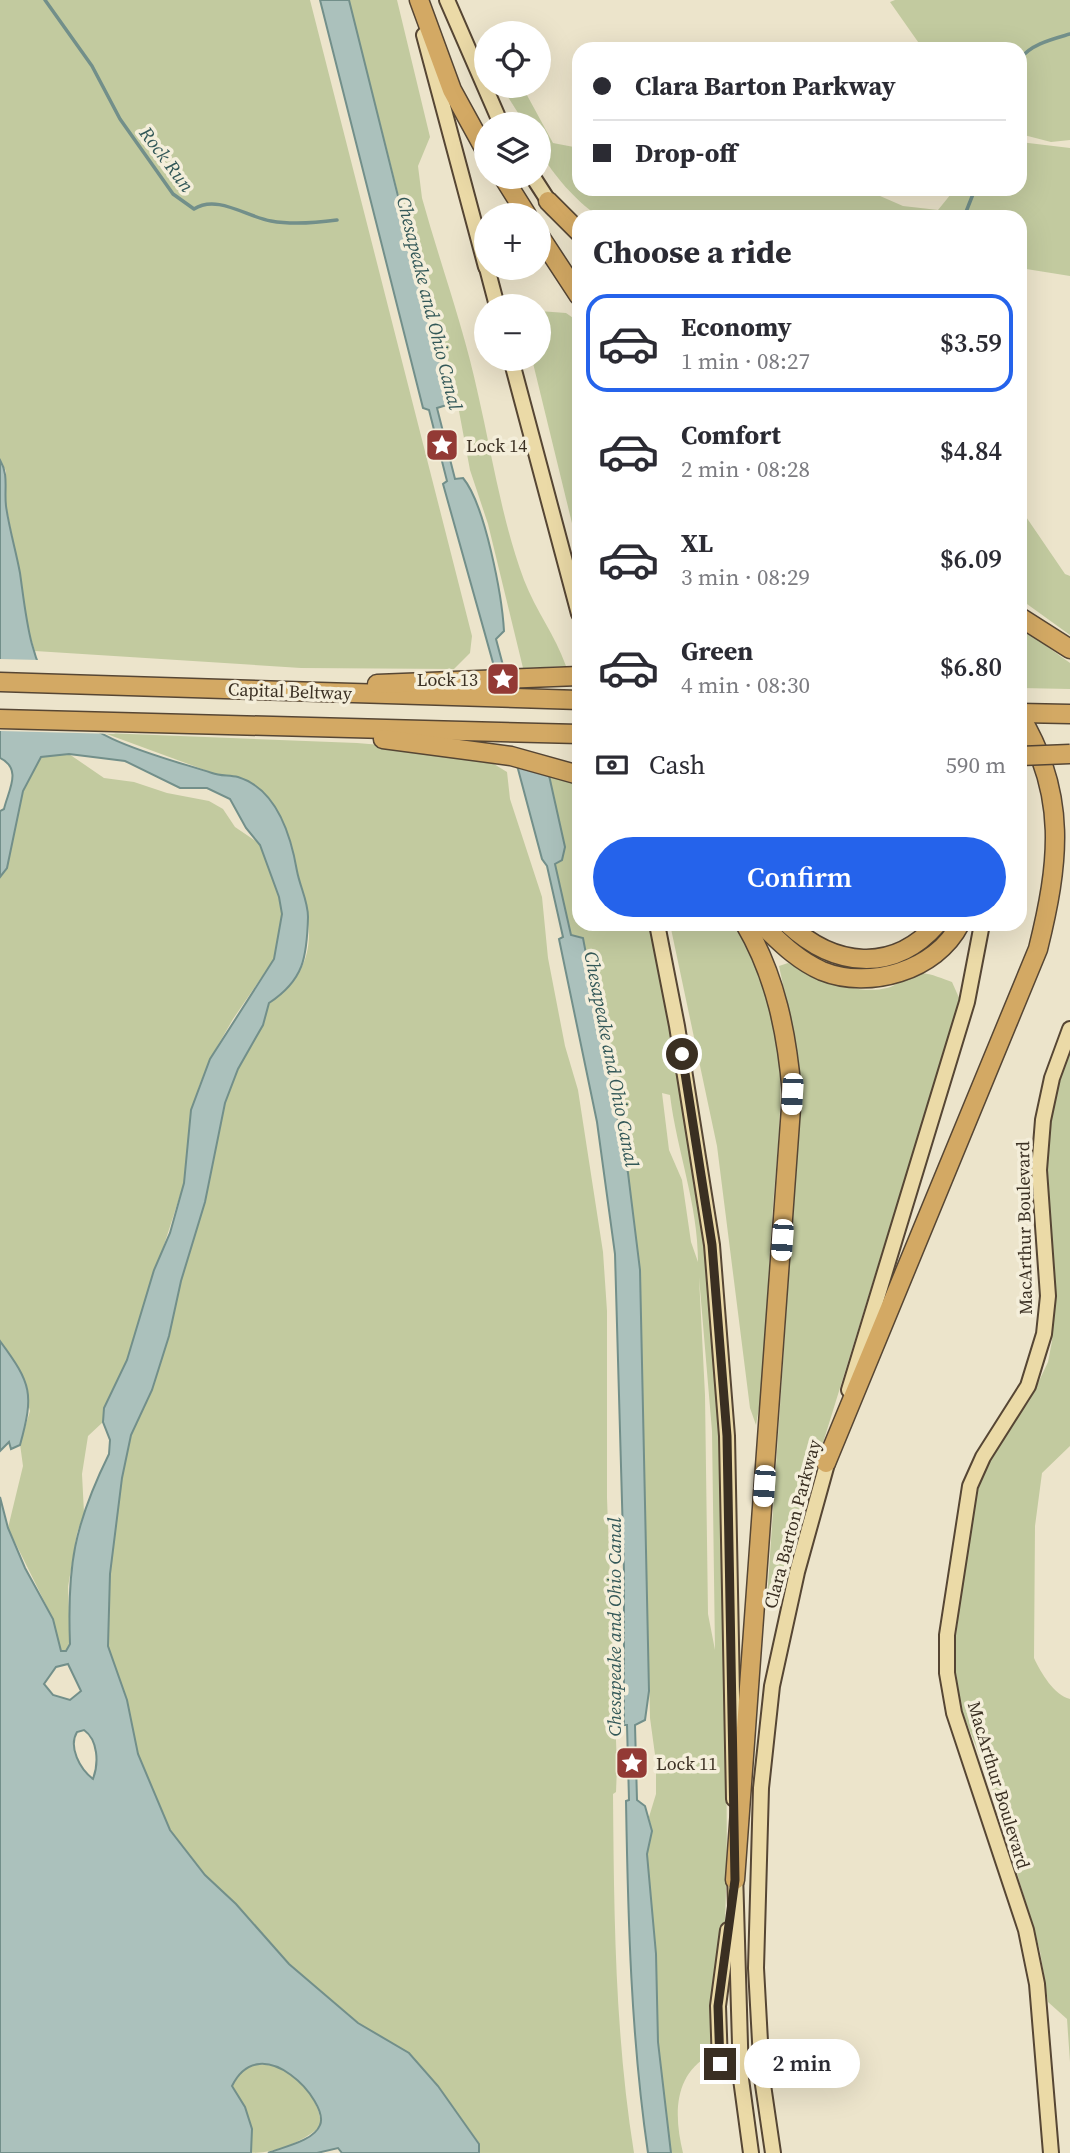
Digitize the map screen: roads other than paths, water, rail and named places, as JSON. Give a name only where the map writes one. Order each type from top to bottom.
[{"type":"highway","points":[[417,0],[452,90],[474,130]]},
{"type":"highway","points":[[548,201],[572,225]]},
{"type":"highway","points":[[551,240],[572,265]]},
{"type":"highway","points":[[551,253],[572,285]]},
{"type":"highway","points":[[1027,622],[1069,649]]},
{"type":"highway","points":[[445,688],[572,677]]},
{"type":"highway","name":"Capital Beltway","points":[[0,682],[283,690],[445,688]]},
{"type":"highway","points":[[445,688],[572,699]]},
{"type":"highway","points":[[1027,715],[1070,714]]},
{"type":"highway","name":"Capital Beltway","points":[[0,719],[282,727],[458,739]]},
{"type":"highway","points":[[826,1463],[1038,949],[1052,880],[1056,819],[1046,767],[1027,729]]},
{"type":"highway","points":[[458,739],[572,734]]},
{"type":"highway","points":[[458,739],[572,773]]},
{"type":"highway","points":[[1027,749],[1070,752]]},
{"type":"highway","points":[[1027,755],[1070,752]]},
{"type":"highway","points":[[735,1880],[792,1094],[782,1013],[763,959],[749,931]]},
{"type":"highway","points":[[768,931],[786,949],[814,967],[847,977],[872,978],[913,968],[945,944],[955,931]]},
{"type":"highway","points":[[797,931],[823,951],[867,959],[909,947],[928,931]]},
{"type":"main road","points":[[417,0],[474,218]]},
{"type":"main road","points":[[447,0],[496,112]]},
{"type":"main road","points":[[540,189],[572,233]]},
{"type":"main road","points":[[514,371],[572,588]]},
{"type":"main road","points":[[658,931],[677,1026],[712,1245],[727,1436],[741,2078],[751,2153]]},
{"type":"main road","name":"Clara Barton Parkway","points":[[772,2153],[762,2078],[756,1968],[761,1788],[772,1686],[796,1572],[826,1463],[967,1002],[981,931]]},
{"type":"main road","name":"MacArthur Boulevard","points":[[1051,2153],[1037,1983],[1026,1930],[954,1713],[947,1673],[947,1635],[970,1486],[983,1457],[1028,1386],[1044,1334],[1048,1296],[1040,1218],[1043,1120],[1052,1078],[1070,1029]]},
{"type":"main road","points":[[720,2064],[718,2006],[735,1880]]},
{"type":"water","points":[[320,0],[349,0],[450,404],[437,408],[455,479],[463,478],[471,491],[491,551],[504,631],[496,639],[517,718],[540,735],[565,847],[562,860],[555,864],[571,935],[583,938],[628,1173],[640,1270],[649,1691],[645,1720],[635,1725],[637,1800],[645,1806],[652,1831],[647,1854],[656,1954],[658,2042],[671,2153],[648,2153],[634,2022],[628,1889],[626,1801],[629,1800],[627,1725],[624,1725],[624,1572],[615,1254],[597,1122],[559,939],[563,937],[547,866],[542,859],[506,724],[509,720],[443,484],[447,481],[429,410],[423,408]]},
{"type":"water","points":[[0,460],[6,482],[6,506],[30,636],[39,666],[54,694],[85,724],[126,745],[215,774],[238,777],[263,792],[280,815],[286,829],[308,911],[306,944],[301,966],[290,985],[269,1003],[263,1025],[238,1069],[225,1103],[205,1202],[181,1281],[169,1336],[152,1390],[131,1435],[122,1478],[110,1574],[108,1646],[127,1700],[138,1754],[170,1830],[205,1875],[236,1904],[289,1964],[358,2023],[409,2053],[438,2086],[479,2144],[479,2153],[342,2153],[338,2148],[317,2153],[268,2153],[297,2143],[317,2131],[320,2114],[315,2101],[291,2075],[275,2066],[259,2064],[245,2070],[232,2086],[245,2107],[252,2129],[251,2153],[0,2153],[0,1497],[8,1528],[25,1568],[53,1619],[61,1651],[66,1651],[70,1644],[70,1591],[75,1546],[88,1503],[109,1454],[110,1440],[103,1422],[104,1408],[127,1360],[154,1270],[170,1233],[184,1183],[191,1110],[210,1059],[274,959],[282,914],[279,897],[260,845],[246,828],[230,799],[207,788],[180,788],[125,761],[69,754],[41,757],[23,791],[7,868],[0,877],[0,811],[4,809],[11,788],[12,774],[11,768],[0,758]],"holes":[[[68,1664],[81,1691],[70,1700],[53,1695],[44,1684],[56,1667]],[[84,1730],[95,1746],[96,1766],[93,1779],[80,1764],[75,1751],[77,1732]]]},
{"type":"water","points":[[0,1341],[19,1368],[28,1401],[20,1445],[11,1449],[9,1442],[0,1451]]},
{"type":"waterway","name":"Rock Run","points":[[45,0],[92,66],[120,119],[173,194],[194,209],[203,205],[222,205],[262,219],[288,223],[337,220]]},
{"type":"waterway","name":"Rock Run","points":[[1027,53],[1036,46],[1070,34]]},
{"type":"waterway","name":"Rock Run","points":[[967,210],[972,196]]},
{"type":"place","name":"Lock 14","points":[[442,445]]},
{"type":"place","name":"Lock 13","points":[[503,679]]},
{"type":"place","name":"Lock 11","points":[[632,1763]]},
{"type":"water label","name":"Chesapeake and Ohio Canal","points":[[430,303]]},
{"type":"water label","name":"Chesapeake and Ohio Canal","points":[[612,1059]]},
{"type":"water label","name":"Chesapeake and Ohio Canal","points":[[614,1627]]}]
